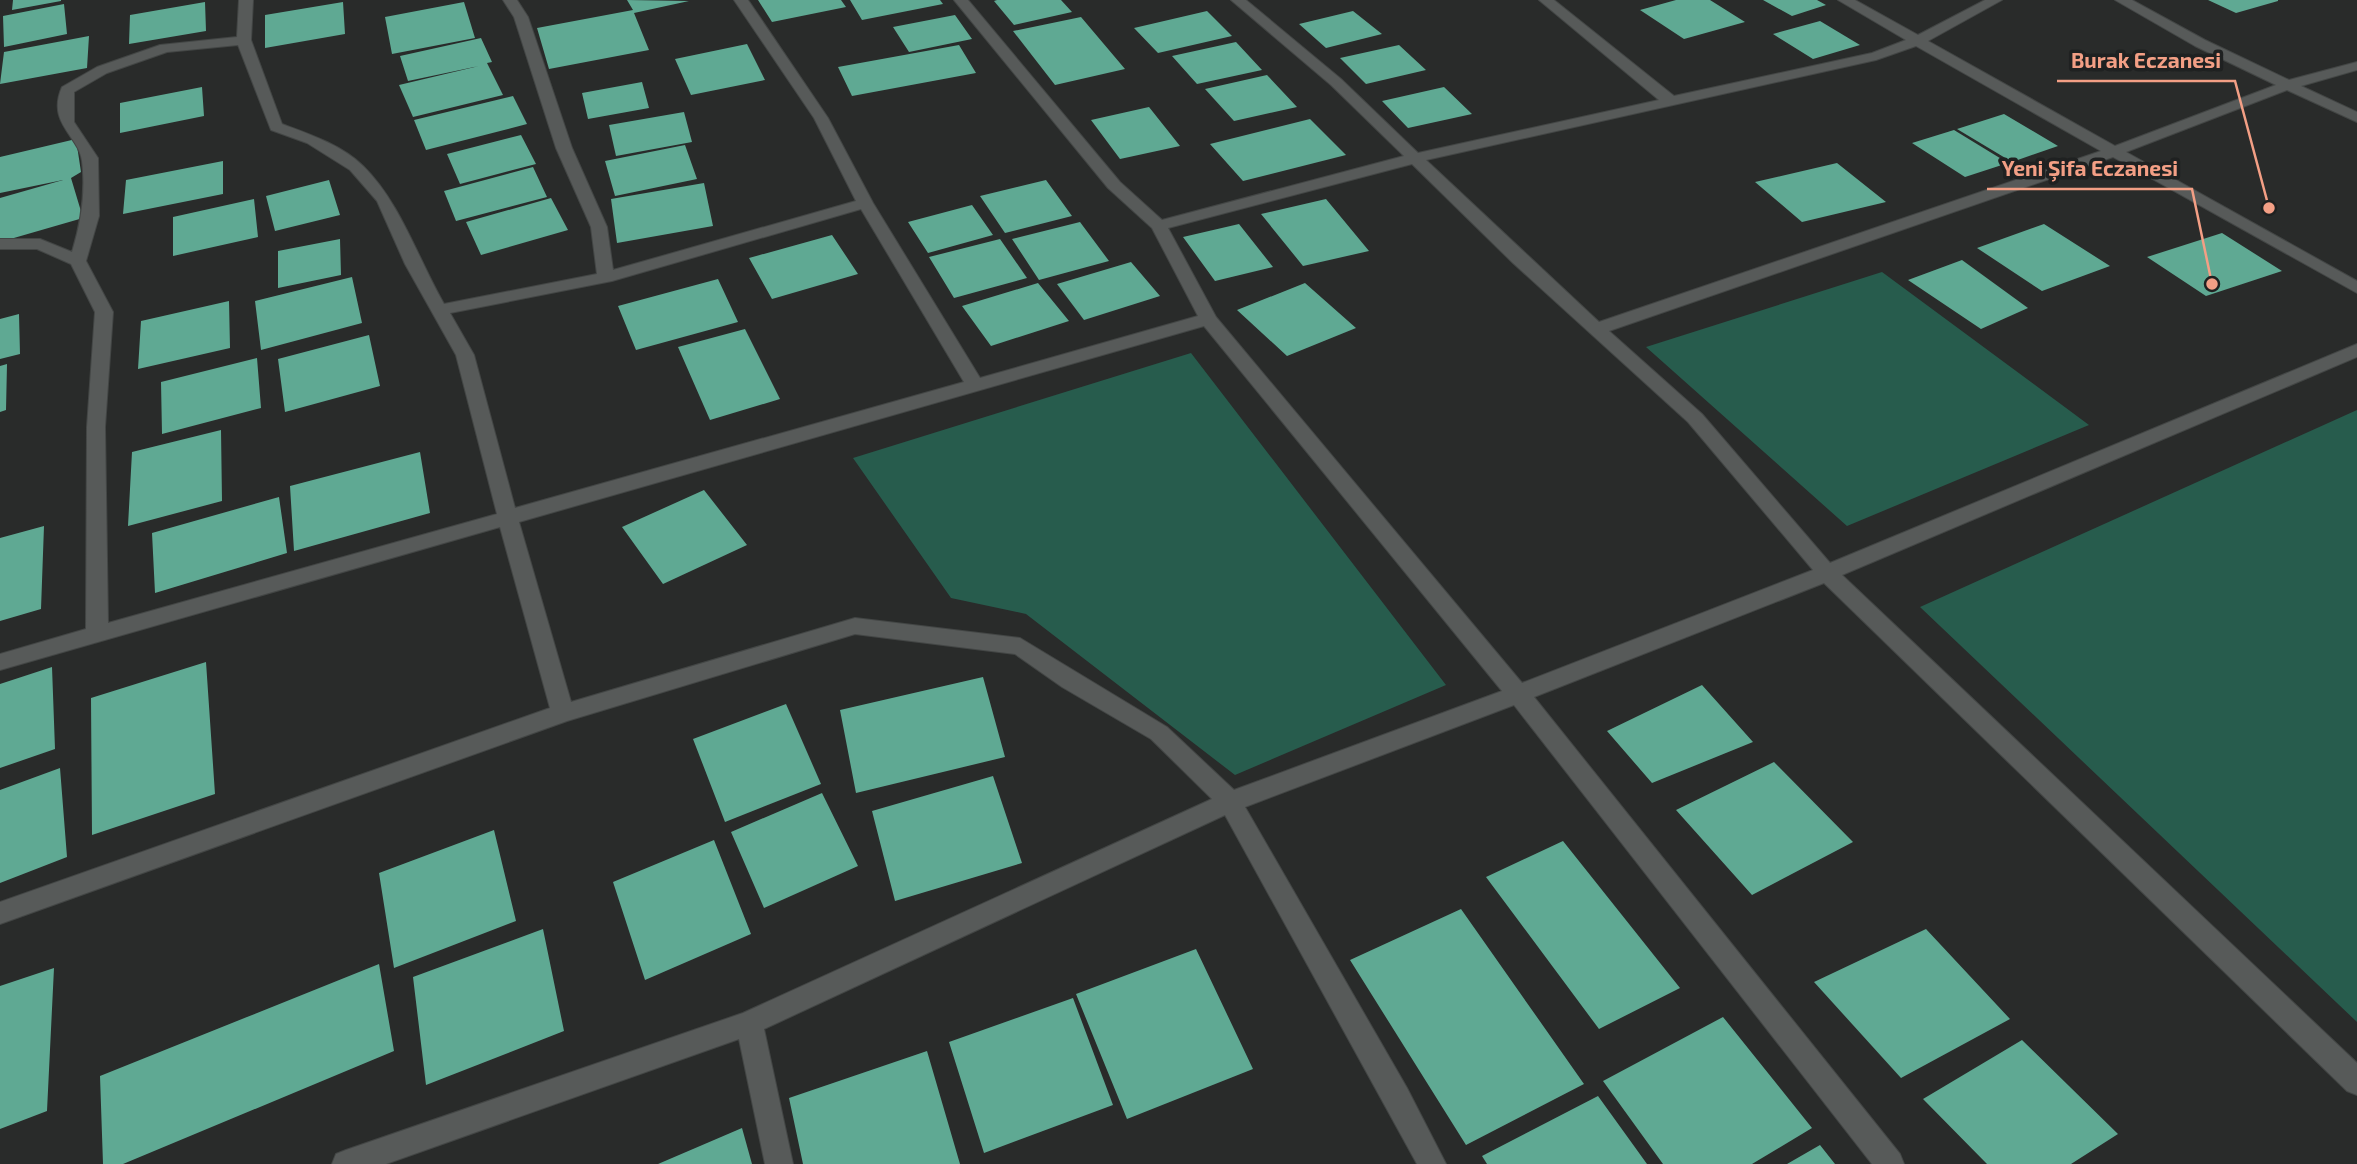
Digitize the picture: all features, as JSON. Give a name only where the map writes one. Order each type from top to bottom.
[{"type":"street","points":[[246,0],[244,40],[276,127],[312,140],[356,167],[384,200],[413,264],[465,355],[508,519],[564,713]]},
{"type":"street","points":[[510,0],[521,17],[564,148],[599,227],[606,277]]},
{"type":"street","points":[[741,0],[821,118],[865,203],[976,386]]},
{"type":"street","points":[[961,0],[1115,185],[1159,226],[1208,319],[1518,694],[1890,1164]]},
{"type":"street","points":[[1238,0],[1336,82],[1519,259],[1695,418],[1828,573],[2357,1082]]},
{"type":"street","points":[[1546,0],[1669,100]]},
{"type":"street","points":[[1845,0],[2357,288]]},
{"type":"street","points":[[1159,226],[1415,158],[1876,56],[1917,41],[1995,0]]},
{"type":"street","points":[[2122,0],[2200,43],[2357,118]]},
{"type":"street","points":[[78,261],[91,216],[90,158],[66,122],[67,90],[102,70],[165,48],[244,40]]},
{"type":"street","points":[[1596,329],[2112,152],[2288,85],[2357,66]]},
{"type":"street","points":[[439,310],[606,277],[865,203]]},
{"type":"street","points":[[0,244],[40,244],[78,261],[104,312],[96,428],[97,636]]},
{"type":"street","points":[[0,662],[1208,319]]},
{"type":"street","points":[[346,1164],[749,1023],[1230,802],[1518,694],[1828,573],[2357,350]]},
{"type":"street","points":[[0,913],[564,713],[855,626],[1020,646],[1070,681],[1159,733],[1230,802],[1432,1164]]},
{"type":"street","points":[[749,1023],[779,1164]]},
{"type":"green space","points":[[1882,272],[2089,425],[1847,526],[1646,347]]},
{"type":"green space","points":[[1191,353],[1446,685],[1235,775],[1026,614],[951,598],[853,458]]},
{"type":"green space","points":[[2357,410],[2357,1022],[1920,607]]},
{"type":"building","points":[[13,0],[61,0],[61,1],[12,10]]},
{"type":"building","points":[[627,0],[689,1],[634,13],[649,50],[549,69],[537,28],[633,10]]},
{"type":"building","points":[[758,0],[841,0],[846,7],[772,22]]},
{"type":"building","points":[[850,0],[940,0],[943,4],[862,20]]},
{"type":"building","points":[[1061,0],[1072,12],[1014,25],[994,1]]},
{"type":"building","points":[[1676,0],[1710,0],[1745,22],[1684,39],[1640,10]]},
{"type":"building","points":[[1763,0],[1817,0],[1826,5],[1792,16]]},
{"type":"building","points":[[2208,0],[2278,0],[2278,1],[2236,13]]},
{"type":"building","points":[[205,2],[206,31],[129,44],[130,15]]},
{"type":"building","points":[[343,2],[345,34],[265,48],[265,15]]},
{"type":"building","points":[[464,2],[475,38],[392,54],[385,17]]},
{"type":"building","points":[[64,4],[67,34],[4,47],[3,16]]},
{"type":"building","points":[[1207,11],[1232,36],[1158,53],[1134,28]]},
{"type":"building","points":[[1353,11],[1382,34],[1326,48],[1299,24]]},
{"type":"building","points":[[955,15],[972,39],[909,52],[893,27]]},
{"type":"building","points":[[1081,17],[1125,69],[1055,85],[1013,31]]},
{"type":"building","points":[[1820,21],[1860,45],[1813,59],[1773,34]]},
{"type":"building","points":[[89,36],[87,68],[0,84],[4,52]]},
{"type":"building","points":[[481,38],[492,62],[487,63],[503,95],[413,117],[399,85],[479,66],[408,81],[400,56]]},
{"type":"building","points":[[1236,42],[1262,70],[1197,84],[1172,56]]},
{"type":"building","points":[[747,44],[765,80],[691,95],[675,59]]},
{"type":"building","points":[[959,45],[976,73],[852,96],[838,67]]},
{"type":"building","points":[[1399,45],[1426,70],[1366,84],[1340,58]]},
{"type":"building","points":[[1267,75],[1297,107],[1234,121],[1205,89]]},
{"type":"building","points":[[642,82],[649,108],[588,119],[582,93]]},
{"type":"building","points":[[202,87],[204,116],[120,133],[120,103]]},
{"type":"building","points":[[1444,87],[1472,114],[1408,128],[1382,101]]},
{"type":"building","points":[[513,96],[527,124],[426,150],[414,120]]},
{"type":"building","points":[[1149,107],[1180,146],[1120,159],[1091,120]]},
{"type":"building","points":[[684,112],[692,142],[616,156],[609,125]]},
{"type":"building","points":[[2004,114],[2058,146],[2012,162],[1957,129]]},
{"type":"building","points":[[1310,119],[1346,155],[1243,181],[1210,144]]},
{"type":"building","points":[[1954,130],[2008,163],[1965,177],[1912,143]]},
{"type":"building","points":[[521,135],[536,164],[460,184],[447,154]]},
{"type":"building","points":[[76,139],[81,172],[71,178],[83,218],[0,242],[0,198],[63,180],[0,193],[0,157]]},
{"type":"building","points":[[685,145],[697,179],[615,196],[605,161]]},
{"type":"building","points":[[223,161],[223,194],[123,214],[126,180]]},
{"type":"building","points":[[1837,163],[1886,202],[1802,222],[1755,182]]},
{"type":"building","points":[[533,167],[547,197],[456,221],[444,191]]},
{"type":"building","points":[[329,180],[340,215],[275,231],[266,196]]},
{"type":"building","points":[[1046,180],[1072,216],[1005,233],[980,196]]},
{"type":"building","points":[[704,183],[713,226],[617,243],[611,199]]},
{"type":"building","points":[[551,198],[568,230],[481,255],[466,222]]},
{"type":"building","points":[[254,199],[258,237],[173,256],[173,217]]},
{"type":"building","points":[[1326,199],[1369,251],[1303,266],[1261,214]]},
{"type":"building","points":[[972,205],[993,235],[928,253],[908,222]]},
{"type":"building","points":[[1080,222],[1109,261],[1039,280],[1012,239]]},
{"type":"building","points":[[1239,224],[1273,267],[1215,281],[1183,237]]},
{"type":"building","points":[[2044,224],[2110,266],[2042,291],[1977,248]]},
{"type":"building","points":[[2222,233],[2282,271],[2206,296],[2147,257]]},
{"type":"building","points":[[832,235],[858,274],[772,299],[749,258]]},
{"type":"building","points":[[340,239],[341,275],[278,288],[278,251]]},
{"type":"building","points":[[1000,239],[1027,278],[954,298],[929,257]]},
{"type":"building","points":[[1962,260],[2028,308],[1981,329],[1908,280]]},
{"type":"building","points":[[1131,262],[1160,296],[1084,320],[1057,284]]},
{"type":"building","points":[[352,277],[362,323],[261,350],[255,301]]},
{"type":"building","points":[[718,279],[738,322],[636,350],[618,306]]},
{"type":"building","points":[[1038,283],[1069,321],[991,346],[962,306]]},
{"type":"building","points":[[1305,283],[1356,328],[1287,356],[1237,310]]},
{"type":"building","points":[[229,301],[230,348],[138,369],[141,321]]},
{"type":"building","points":[[19,314],[20,354],[0,359],[0,319]]},
{"type":"building","points":[[745,329],[780,399],[710,420],[678,347]]},
{"type":"building","points":[[369,335],[380,386],[285,412],[278,359]]},
{"type":"building","points":[[257,358],[261,408],[162,434],[161,382]]},
{"type":"building","points":[[7,364],[6,410],[0,412],[0,366]]},
{"type":"building","points":[[221,430],[222,501],[128,526],[132,452]]},
{"type":"building","points":[[420,452],[430,513],[294,551],[290,486]]},
{"type":"building","points":[[704,490],[747,545],[663,584],[622,527]]},
{"type":"building","points":[[279,497],[287,553],[155,593],[152,533]]},
{"type":"building","points":[[44,526],[41,609],[0,621],[0,538]]},
{"type":"building","points":[[206,662],[215,794],[92,835],[91,698]]},
{"type":"building","points":[[52,667],[55,749],[0,768],[0,684]]},
{"type":"building","points":[[983,677],[1005,757],[856,793],[840,710]]},
{"type":"building","points":[[1702,685],[1753,742],[1652,783],[1607,731]]},
{"type":"building","points":[[786,704],[821,784],[725,822],[693,739]]},
{"type":"building","points":[[1774,762],[1853,842],[1752,895],[1676,810]]},
{"type":"building","points":[[60,768],[67,857],[0,883],[0,790]]},
{"type":"building","points":[[993,776],[1022,863],[895,901],[872,811]]},
{"type":"building","points":[[822,793],[858,866],[764,908],[731,832]]},
{"type":"building","points":[[494,830],[516,921],[394,968],[379,873]]},
{"type":"building","points":[[714,840],[751,934],[645,980],[613,882]]},
{"type":"building","points":[[1563,841],[1680,988],[1599,1029],[1486,877]]},
{"type":"building","points":[[1461,909],[1584,1084],[1466,1145],[1350,960]]},
{"type":"building","points":[[543,929],[564,1031],[426,1085],[413,977]]},
{"type":"building","points":[[1926,929],[2010,1019],[1901,1078],[1814,982]]},
{"type":"building","points":[[1196,949],[1253,1069],[1127,1119],[1076,994]]},
{"type":"building","points":[[379,964],[394,1051],[123,1164],[103,1164],[100,1076]]},
{"type":"building","points":[[54,968],[47,1111],[0,1129],[0,986]]},
{"type":"building","points":[[1073,998],[1113,1105],[984,1153],[949,1042]]},
{"type":"building","points":[[1723,1017],[1812,1128],[1752,1164],[1663,1164],[1603,1081]]},
{"type":"building","points":[[2022,1040],[2118,1134],[2071,1164],[1987,1164],[1923,1099]]},
{"type":"building","points":[[927,1051],[960,1164],[803,1164],[789,1098]]},
{"type":"building","points":[[1598,1096],[1647,1164],[1487,1164],[1482,1156]]},
{"type":"building","points":[[742,1128],[752,1164],[658,1164]]},
{"type":"building","points":[[1820,1145],[1835,1164],[1787,1164]]},
{"type":"place","name":"Burak Eczanesi","points":[[2269,208]]},
{"type":"place","name":"Yeni Şifa Eczanesi","points":[[2212,284]]}]
